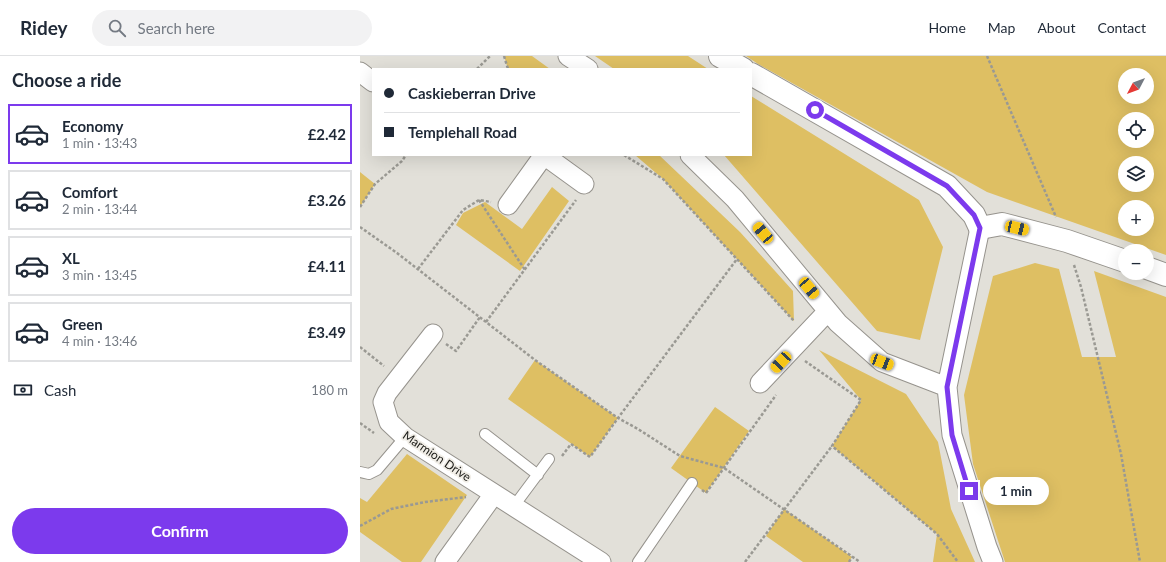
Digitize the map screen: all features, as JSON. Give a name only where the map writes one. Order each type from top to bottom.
[{"type":"street","points":[[568,56],[586,68]]},
{"type":"street","points":[[720,56],[741,68]]},
{"type":"street","points":[[360,72],[372,81]]},
{"type":"street","points":[[752,75],[947,186],[974,215],[980,228],[947,387],[952,435],[993,562]]},
{"type":"street","points":[[508,205],[543,156]]},
{"type":"street","points":[[545,156],[584,184]]},
{"type":"street","points":[[691,156],[735,199],[838,323],[882,362],[947,387]]},
{"type":"street","points":[[980,228],[1002,224],[1067,241],[1118,259]]},
{"type":"street","points":[[1154,271],[1166,275]]},
{"type":"street","points":[[760,383],[828,311]]},
{"type":"street","name":"Marmion Drive","points":[[433,334],[387,393],[383,402],[389,422],[404,437],[601,562]]},
{"type":"street","points":[[445,562],[494,494]]},
{"type":"lane","points":[[485,434],[538,475]]},
{"type":"lane","points":[[360,472],[369,474],[377,470],[404,437]]},
{"type":"lane","points":[[514,506],[549,459]]},
{"type":"lane","points":[[638,562],[692,483]]},
{"type":"path","points":[[478,68],[490,56]]},
{"type":"path","points":[[504,56],[508,68]]},
{"type":"path","points":[[987,56],[1067,241],[1081,288],[1121,454],[1140,562]]},
{"type":"path","points":[[360,207],[375,184],[402,161],[405,156]]},
{"type":"path","points":[[626,156],[663,179],[794,321],[791,351],[861,400],[832,446],[745,562]]},
{"type":"path","points":[[486,322],[526,270],[574,203],[584,184]]},
{"type":"path","points":[[479,200],[526,270]]},
{"type":"path","points":[[418,269],[463,210],[479,200],[508,205]]},
{"type":"path","points":[[360,227],[418,269],[535,360],[618,418],[680,456],[724,468],[860,562]]},
{"type":"path","points":[[549,459],[557,464],[571,444],[590,457],[737,259]]},
{"type":"path","points":[[433,334],[456,351],[480,318]]},
{"type":"path","points":[[360,347],[399,378]]},
{"type":"path","points":[[692,483],[706,493],[780,389]]},
{"type":"path","points":[[832,446],[937,534],[958,562]]},
{"type":"path","points":[[360,526],[390,509],[425,502],[494,494]]},
{"type":"path","points":[[849,562],[852,557]]},
{"type":"shaded area","points":[[504,56],[532,56],[549,68],[508,68]]},
{"type":"shaded area","points":[[595,56],[688,56],[706,68],[613,68]]},
{"type":"shaded area","points":[[746,56],[1166,56],[1166,255],[1154,251],[1154,244],[1135,244],[987,192]]},
{"type":"shaded area","points":[[752,97],[919,200],[943,247],[920,340],[877,331],[725,156],[752,156]]},
{"type":"shaded area","points":[[636,156],[660,156],[740,232],[793,291],[794,321],[663,179]]},
{"type":"shaded area","points":[[360,172],[375,184],[360,207]]},
{"type":"shaded area","points":[[552,187],[569,201],[520,271],[456,225],[463,213],[485,202],[522,229]]},
{"type":"shaded area","points":[[1035,263],[1059,269],[1082,357],[1116,357],[1094,271],[1166,297],[1166,562],[1005,562],[973,464],[964,395],[993,276]]},
{"type":"shaded area","points":[[819,350],[906,394],[938,442],[951,509],[975,562],[933,562],[937,534],[832,446],[861,400]]},
{"type":"shaded area","points":[[535,360],[618,418],[590,457],[508,399]]},
{"type":"shaded area","points":[[715,407],[749,431],[706,493],[671,468]]},
{"type":"shaded area","points":[[407,454],[467,495],[421,562],[402,562],[360,532],[360,498],[367,502]]},
{"type":"shaded area","points":[[784,509],[852,557],[849,562],[803,562],[766,536]]},
{"type":"route","points":[[815,110],[947,186],[974,215],[980,228],[947,387],[952,435],[969,491]]}]
